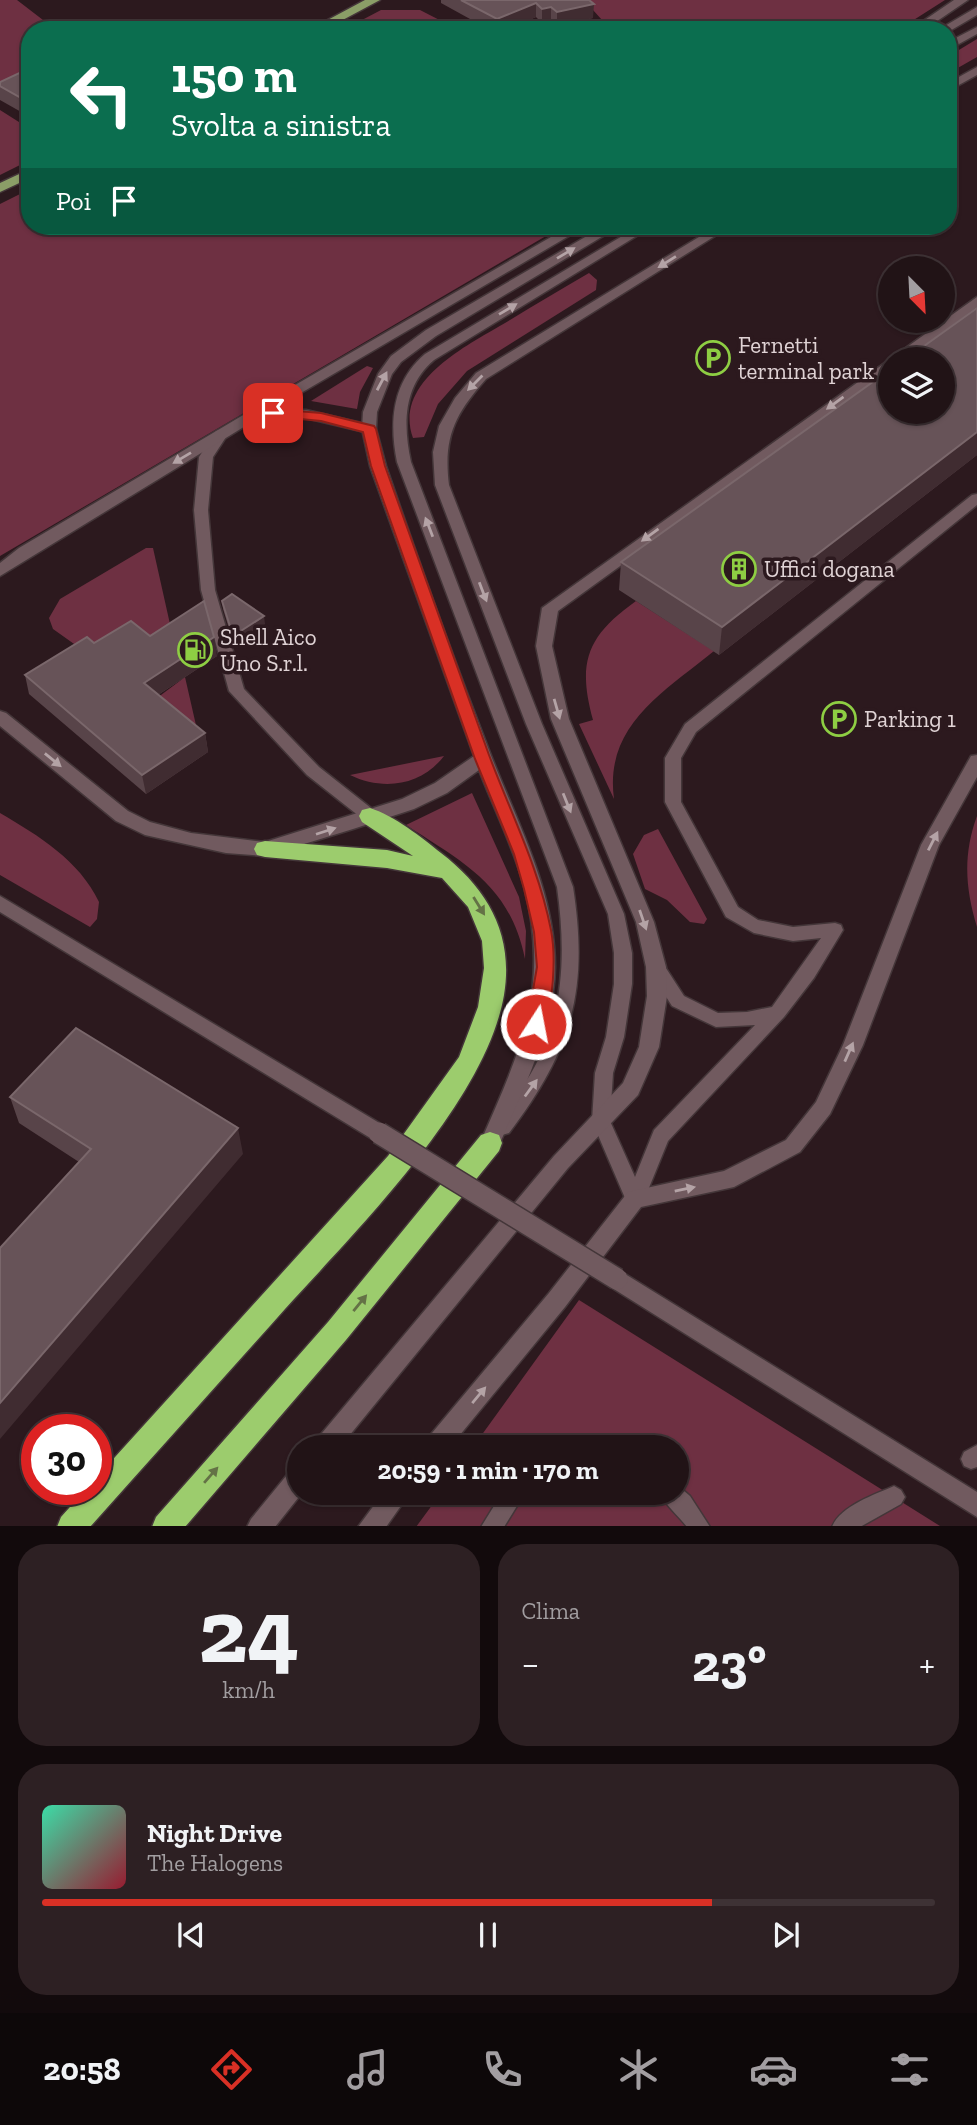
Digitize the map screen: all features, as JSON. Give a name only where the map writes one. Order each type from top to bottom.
[{"type":"highway","points":[[72,1526],[368,1200],[428,1124],[477,1046],[489,1010],[495,978],[493,940],[482,909],[467,889],[449,872],[370,816]]},
{"type":"highway","points":[[265,849],[387,859],[449,872]]},
{"type":"highway","points":[[167,1526],[337,1331],[490,1143]]},
{"type":"main road","points":[[333,21],[374,0]]},
{"type":"main road","points":[[0,188],[21,178]]},
{"type":"street","points":[[930,21],[962,0]]},
{"type":"street","points":[[957,22],[977,10]]},
{"type":"street","points":[[0,571],[25,552],[221,434],[563,235]]},
{"type":"street","points":[[490,1143],[531,1041],[540,1006],[545,967],[543,932],[522,854],[483,759],[378,466],[369,429],[370,412],[385,374],[412,345],[598,235]]},
{"type":"street","points":[[913,347],[977,301]]},
{"type":"street","points":[[335,1435],[561,1162],[631,1089],[649,1047],[657,996],[656,967],[645,922],[560,719],[544,646],[550,608],[878,372]]},
{"type":"street","points":[[0,717],[122,816],[145,828],[191,841],[265,849],[408,804],[441,788],[483,759]]},
{"type":"street","points":[[445,1435],[557,1300],[635,1199],[727,1180],[793,1146],[823,1108],[853,1045],[930,845],[977,761]]},
{"type":"street","points":[[0,903],[379,1132],[977,1505]]},
{"type":"street","points":[[260,1526],[287,1493]]},
{"type":"street","points":[[370,1526],[387,1505]]},
{"type":"lane","points":[[957,42],[977,30]]},
{"type":"lane","points":[[957,82],[977,70]]},
{"type":"lane","points":[[490,1143],[539,1077],[555,1042],[573,966],[572,931],[565,887],[404,462],[398,427],[403,394],[420,365],[450,343],[632,235]]},
{"type":"lane","points":[[635,1199],[601,1121],[604,1073],[615,1037],[623,984],[624,953],[616,914],[539,735],[442,485],[438,464],[439,441],[462,397],[481,376],[710,235]]},
{"type":"lane","points":[[255,414],[306,414],[369,429]]},
{"type":"lane","points":[[221,434],[206,457],[201,510],[208,590],[237,691],[313,771],[370,816]]},
{"type":"lane","points":[[635,1199],[661,1136],[778,1013],[835,930],[793,934],[754,926],[732,912],[673,802],[673,758],[690,728],[977,498]]},
{"type":"lane","points":[[656,967],[678,1002],[716,1020],[747,1019],[778,1013]]},
{"type":"lane","points":[[843,1526],[860,1513],[894,1497]]},
{"type":"lane","points":[[492,1526],[506,1505]]},
{"type":"lane","points":[[684,1505],[698,1526]]},
{"type":"shaded area","points":[[0,0],[17,0],[44,21],[21,21],[21,83],[0,91]]},
{"type":"shaded area","points":[[584,0],[945,0],[912,21],[603,21]]},
{"type":"shaded area","points":[[381,10],[420,10],[441,21],[360,21]]},
{"type":"shaded area","points":[[977,39],[977,57],[957,68],[957,51]]},
{"type":"shaded area","points":[[0,110],[21,123],[21,164],[0,175]]},
{"type":"shaded area","points":[[21,194],[21,235],[548,235],[0,556],[0,204]]},
{"type":"shaded area","points":[[589,273],[597,280],[596,290],[467,371],[438,404],[424,437],[413,438],[410,417],[414,398],[424,381],[439,366],[476,340]]},
{"type":"shaded area","points":[[367,366],[373,368],[360,392],[357,409],[311,401]]},
{"type":"shaded area","points":[[146,548],[153,548],[174,642],[91,656],[53,629],[49,618],[60,599]]},
{"type":"shaded area","points":[[636,601],[714,651],[658,696],[628,730],[618,750],[613,773],[614,799],[579,724],[593,720],[586,682],[590,652],[606,626]]},
{"type":"shaded area","points":[[185,677],[198,734],[149,704]]},
{"type":"shaded area","points":[[444,756],[424,774],[401,783],[375,783],[350,775]]},
{"type":"shaded area","points":[[472,793],[519,897],[526,931],[525,959],[508,912],[482,878],[406,825]]},
{"type":"shaded area","points":[[0,813],[57,850],[81,874],[99,902],[97,919],[90,927],[0,875]]},
{"type":"shaded area","points":[[977,816],[977,927],[967,871],[969,844]]},
{"type":"shaded area","points":[[658,829],[707,919],[704,924],[690,922],[667,900],[645,889],[633,854],[644,835]]},
{"type":"shaded area","points":[[579,1300],[940,1526],[417,1526],[432,1505],[689,1505],[689,1435],[482,1435]]},
{"type":"building","points":[[461,0],[589,0],[594,4],[557,12],[551,7],[542,9],[536,3],[497,19]]},
{"type":"building","points":[[21,72],[21,98],[0,86],[0,82]]},
{"type":"building","points":[[977,308],[977,432],[722,627],[621,562],[878,378],[878,424],[955,424],[955,347],[923,347],[942,333],[955,333],[956,323]]},
{"type":"building","points":[[232,594],[264,616],[233,636],[222,601]]},
{"type":"building","points":[[204,601],[214,637],[144,683],[205,733],[142,775],[25,675],[87,637],[94,643],[131,621],[150,636]]},
{"type":"building","points":[[76,1028],[238,1128],[0,1403],[0,1248],[91,1149],[10,1097]]},
{"type":"place","name":"Fernetti terminal park","points":[[713,358]]},
{"type":"place","name":"Uffici dogana","points":[[739,569]]},
{"type":"place","name":"Shell Aico Uno S.r.l.","points":[[195,650]]},
{"type":"place","name":"Parking 1","points":[[839,719]]},
{"type":"route","points":[[273,413],[306,414],[336,419],[369,429],[378,466],[483,759],[522,854],[532,889],[543,932],[545,967],[536,1024]]}]
